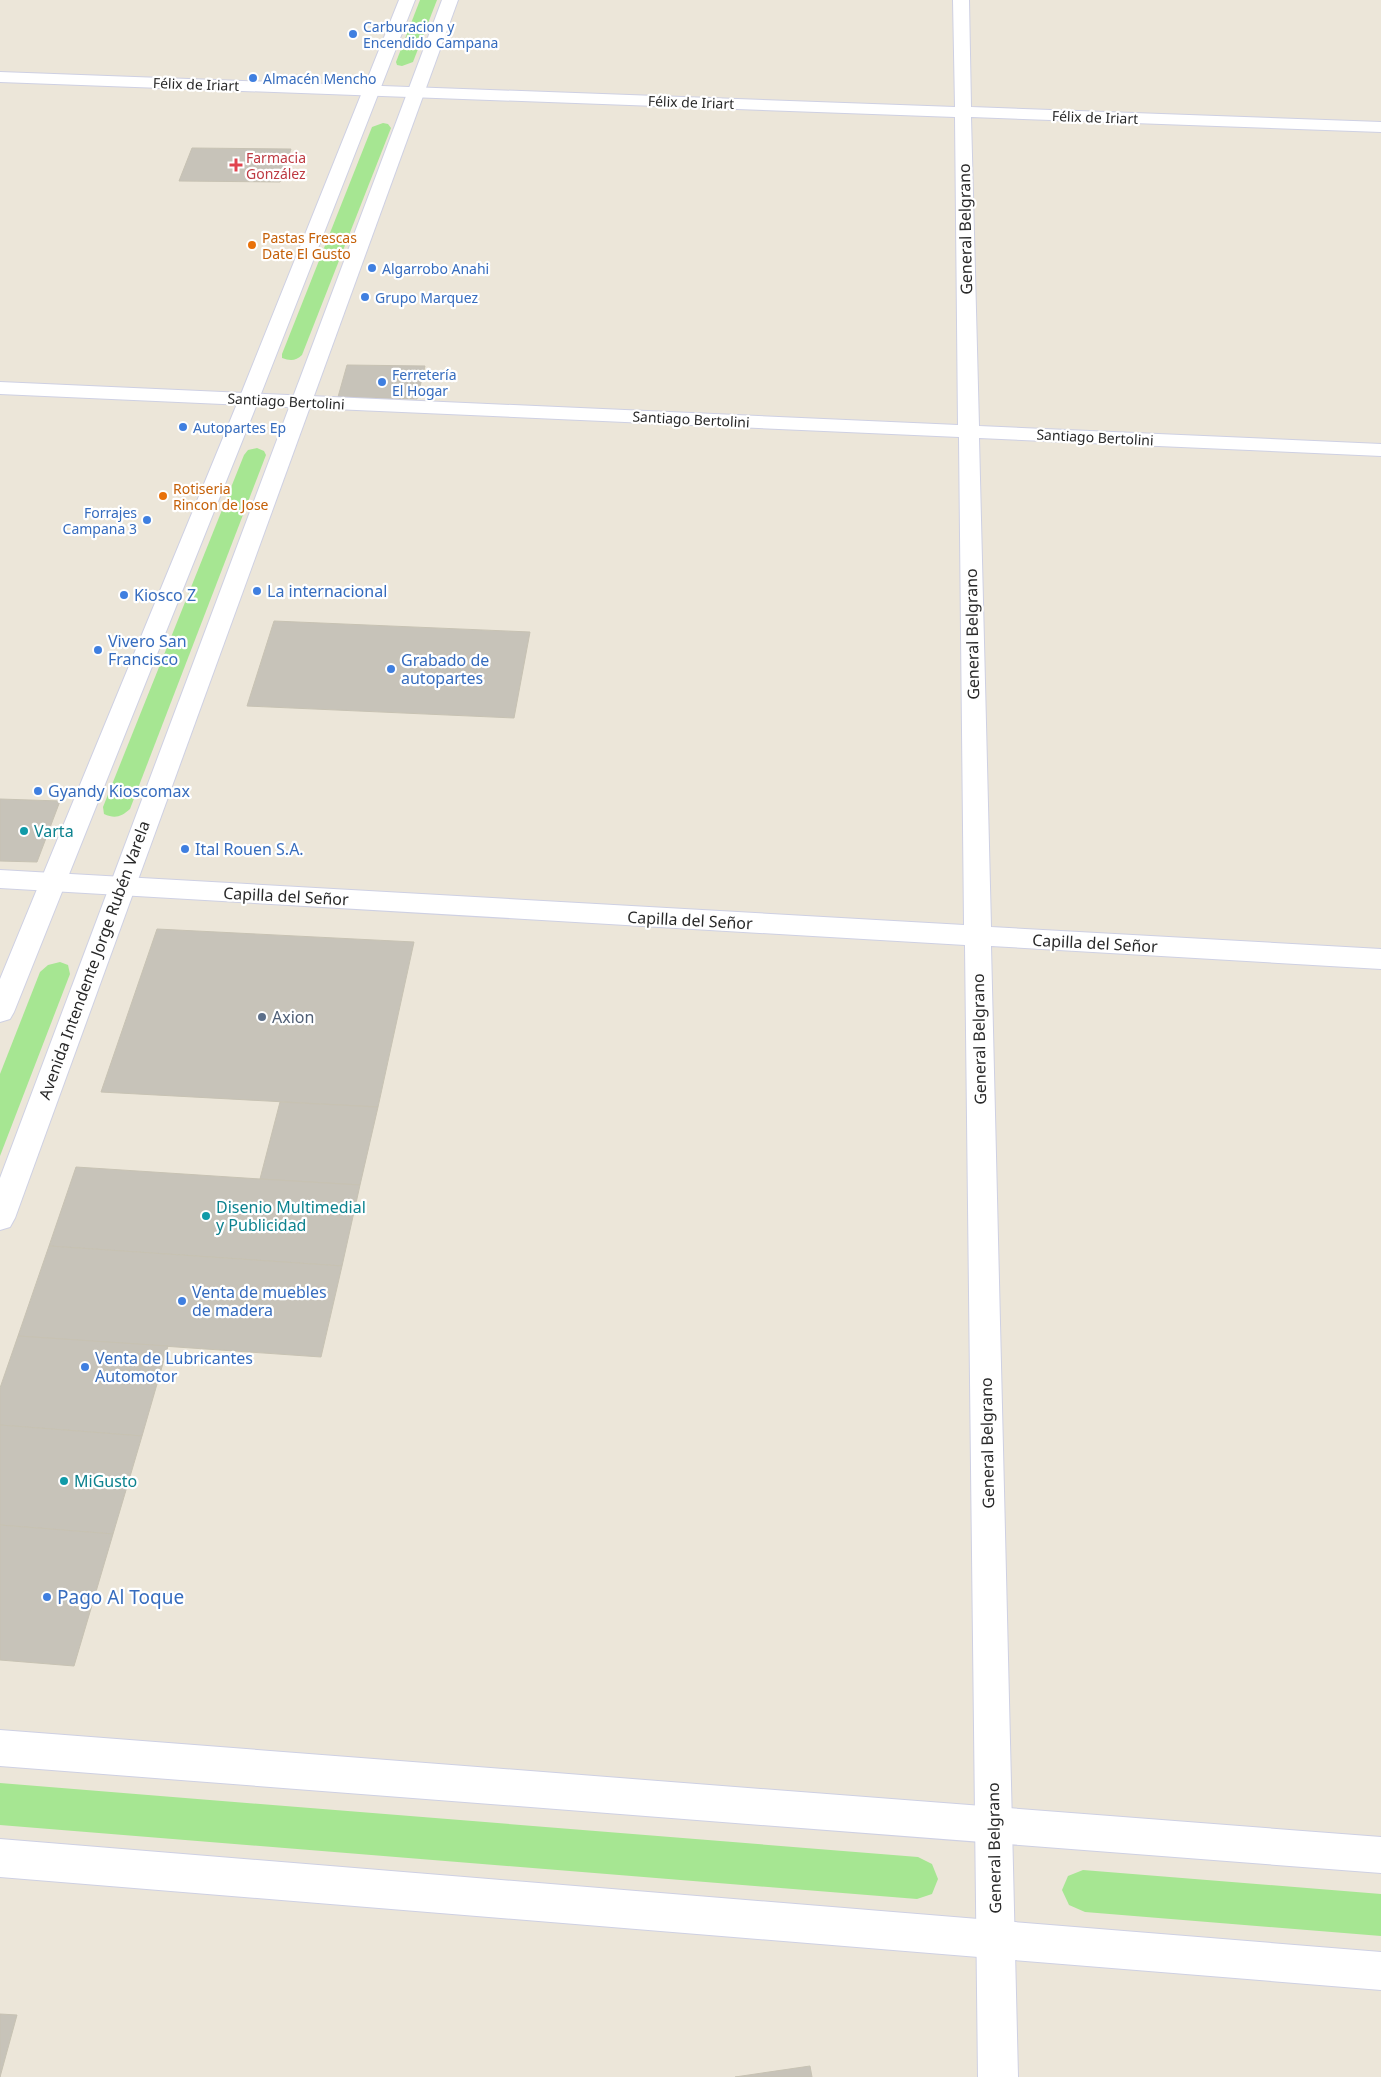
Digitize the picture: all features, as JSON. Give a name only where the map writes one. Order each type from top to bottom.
[{"type":"street","points":[[0,1012],[249,399],[407,0]]},
{"type":"street","name":"Avenida Intendente Jorge Rubén Varela","points":[[0,1218],[120,886],[303,401],[450,0]]},
{"type":"street","name":"General Belgrano","points":[[961,0],[998,2077]]},
{"type":"street","name":"Félix de Iriart","points":[[0,77],[1381,127]]},
{"type":"street","name":"Santiago Bertolini","points":[[0,388],[1381,450]]},
{"type":"street","name":"Capilla del Señor","points":[[0,879],[1381,960]]},
{"type":"street","points":[[0,1748],[1381,1855]]},
{"type":"street","points":[[0,1858],[1381,1971]]},
{"type":"green space","points":[[420,0],[437,0],[413,62],[402,66],[397,65],[396,62]]},
{"type":"green space","points":[[383,123],[388,124],[391,128],[302,355],[293,360],[282,358],[372,127]]},
{"type":"green space","points":[[257,448],[264,451],[266,455],[130,809],[118,816],[104,814],[103,807],[244,455],[248,450]]},
{"type":"green space","points":[[60,962],[68,965],[70,974],[0,1156],[0,1074],[40,972],[48,965]]},
{"type":"green space","points":[[0,1783],[918,1857],[932,1864],[938,1879],[932,1894],[917,1899],[0,1825]]},
{"type":"green space","points":[[1083,1870],[1381,1894],[1381,1936],[1085,1912],[1069,1905],[1062,1890],[1068,1876]]},
{"type":"building","name":"Farmacia González","points":[[192,148],[291,149],[280,182],[179,181]]},
{"type":"building","name":"Ferretería El Hogar","points":[[347,365],[425,366],[417,399],[338,397]]},
{"type":"building","name":"Grabado de autopartes","points":[[274,621],[530,632],[514,718],[247,706]]},
{"type":"building","name":"Varta","points":[[0,799],[60,801],[37,862],[0,861]]},
{"type":"building","name":"Axion","points":[[157,929],[414,942],[378,1107],[101,1092]]},
{"type":"building","points":[[280,1102],[378,1107],[360,1185],[260,1179]]},
{"type":"building","name":"Disenio Multimedial y Publicidad","points":[[76,1167],[360,1185],[342,1266],[49,1246]]},
{"type":"building","name":"Venta de muebles de madera","points":[[49,1246],[342,1266],[321,1357],[18,1336]]},
{"type":"building","name":"Venta de Lubricantes Automotor","points":[[18,1336],[168,1346],[142,1436],[0,1425],[0,1388]]},
{"type":"building","name":"MiGusto","points":[[0,1425],[142,1436],[113,1534],[0,1525]]},
{"type":"building","name":"Pago Al Toque","points":[[0,1525],[113,1534],[74,1666],[0,1660]]},
{"type":"building","points":[[0,2014],[17,2015],[0,2077]]},
{"type":"building","points":[[810,2066],[812,2077],[735,2077]]},
{"type":"place","name":"Carburacion y Encendido Campana","points":[[353,34]]},
{"type":"place","name":"Almacén Mencho","points":[[253,78]]},
{"type":"place","name":"Farmacia González","points":[[236,165]]},
{"type":"place","name":"Pastas Frescas Date El Gusto","points":[[252,245]]},
{"type":"place","name":"Algarrobo Anahi","points":[[372,268]]},
{"type":"place","name":"Grupo Marquez","points":[[365,297]]},
{"type":"place","name":"Ferretería El Hogar","points":[[382,382]]},
{"type":"place","name":"Autopartes Ep","points":[[183,427]]},
{"type":"place","name":"Rotiseria Rincon de Jose","points":[[163,496]]},
{"type":"place","name":"Forrajes Campana 3","points":[[147,520]]},
{"type":"place","name":"La internacional","points":[[257,591]]},
{"type":"place","name":"Kiosco Z","points":[[124,595]]},
{"type":"place","name":"Vivero San Francisco","points":[[98,650]]},
{"type":"place","name":"Grabado de autopartes","points":[[391,669]]},
{"type":"place","name":"Gyandy Kioscomax","points":[[38,791]]},
{"type":"place","name":"Varta","points":[[24,831]]},
{"type":"place","name":"Ital Rouen S.A.","points":[[185,849]]},
{"type":"place","name":"Axion","points":[[262,1017]]},
{"type":"place","name":"Disenio Multimedial y Publicidad","points":[[206,1216]]},
{"type":"place","name":"Venta de muebles de madera","points":[[182,1301]]},
{"type":"place","name":"Venta de Lubricantes Automotor","points":[[85,1367]]},
{"type":"place","name":"MiGusto","points":[[64,1481]]},
{"type":"place","name":"Pago Al Toque","points":[[47,1597]]}]
